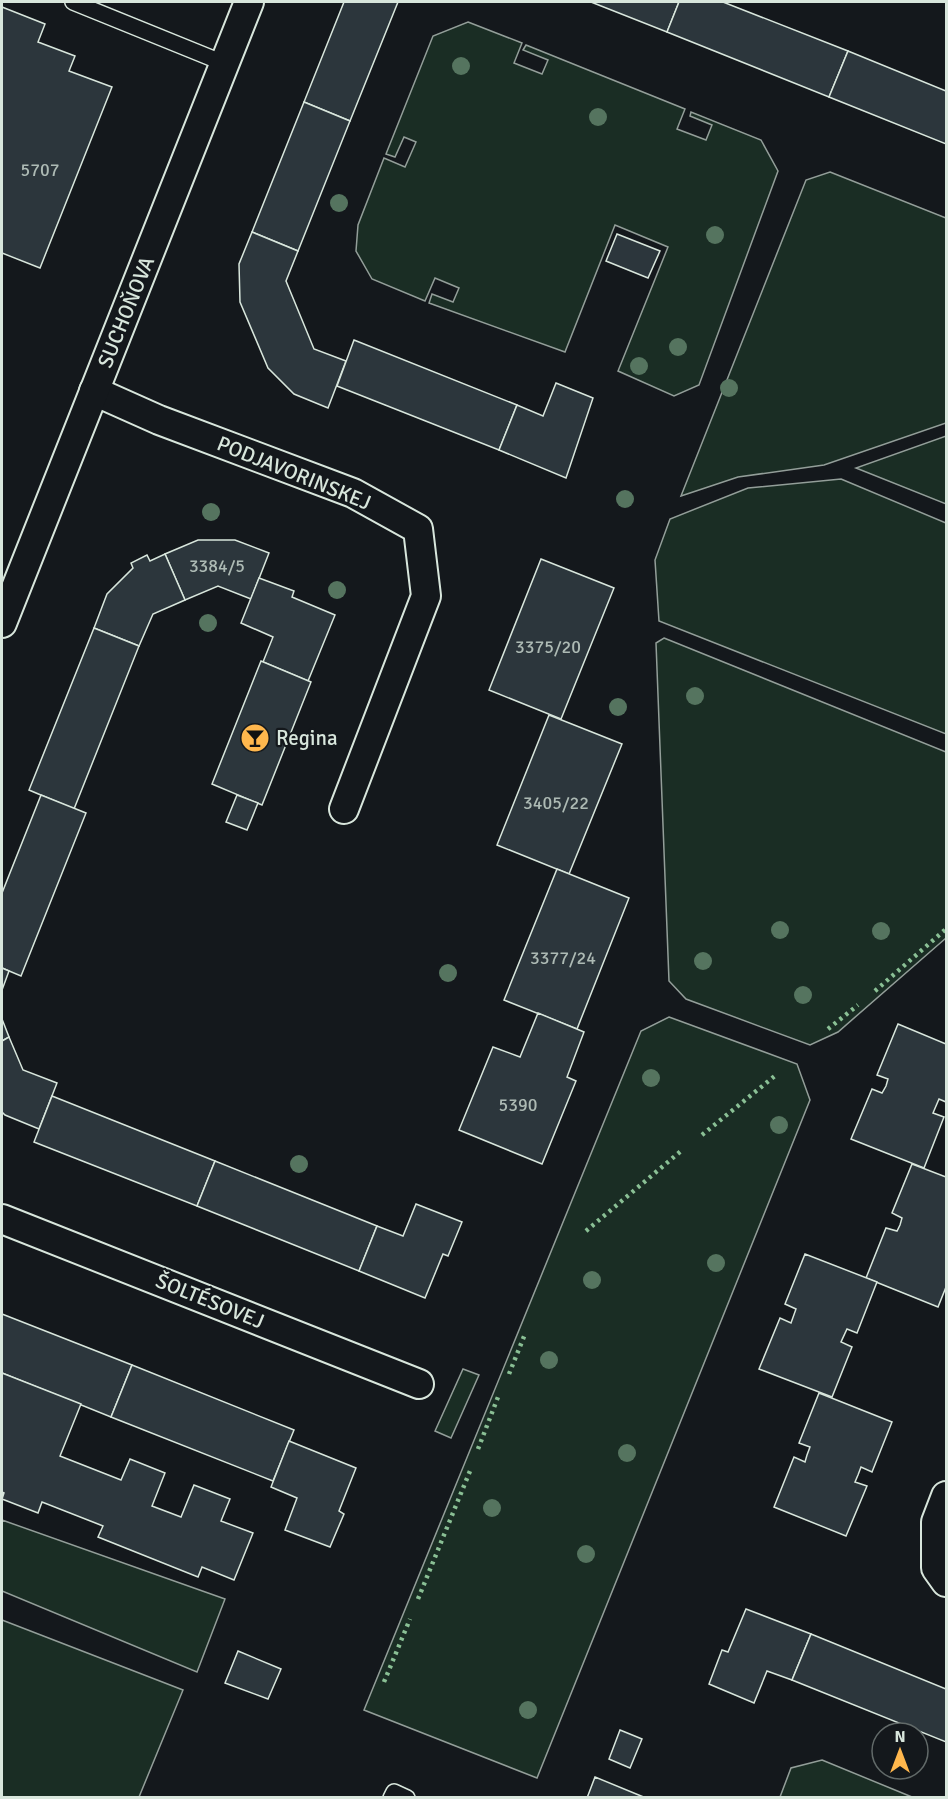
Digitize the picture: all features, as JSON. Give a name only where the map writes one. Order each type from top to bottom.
[{"type":"street","name":"SUCHOŇOVA","points":[[2,623],[249,2]]},
{"type":"street","name":"PODJAVORINSKEJ","points":[[94,391],[159,420],[353,493],[418,529],[426,596],[344,808]]},
{"type":"street","name":"ŠOLTÉSOVEJ","points":[[2,1218],[418,1384]]},
{"type":"street","points":[[946,1496],[936,1522],[936,1568],[946,1582]]},
{"type":"lane","points":[[73,2],[226,64]]},
{"type":"lane","points":[[391,1797],[394,1792],[407,1797]]},
{"type":"green space","points":[[468,22],[522,43],[514,63],[542,74],[548,60],[523,50],[526,45],[685,109],[677,129],[706,140],[712,125],[690,116],[691,112],[761,140],[778,171],[699,385],[674,396],[618,371],[668,247],[615,225],[565,352],[429,303],[432,294],[453,302],[459,288],[435,278],[425,301],[372,279],[356,251],[358,225],[384,158],[405,167],[416,142],[404,137],[395,157],[386,154],[433,36]]},
{"type":"green space","points":[[830,172],[946,218],[946,423],[824,465],[738,477],[681,496],[806,180]]},
{"type":"green space","points":[[946,436],[946,504],[856,468]]},
{"type":"green space","points":[[841,479],[946,523],[946,734],[659,621],[655,560],[670,519],[748,488]]},
{"type":"green space","points":[[664,638],[946,752],[946,938],[838,1032],[810,1045],[686,999],[669,981],[656,643]]},
{"type":"green space","points":[[669,1017],[797,1064],[810,1100],[537,1778],[364,1710],[641,1031]]},
{"type":"green space","points":[[463,1369],[479,1375],[451,1438],[435,1431]]},
{"type":"green space","points":[[2,1520],[225,1599],[197,1672],[2,1591]]},
{"type":"green space","points":[[2,1620],[183,1690],[139,1797],[2,1797]]},
{"type":"green space","points":[[822,1760],[912,1797],[780,1797],[791,1768]]},
{"type":"building","points":[[344,2],[398,2],[350,121],[304,102]]},
{"type":"building","points":[[591,2],[679,2],[667,32]]},
{"type":"building","points":[[679,2],[723,2],[848,51],[829,97],[667,32]]},
{"type":"building","points":[[2,7],[45,24],[38,42],[75,56],[69,71],[112,87],[40,268],[2,253]]},
{"type":"building","points":[[848,51],[946,91],[946,144],[829,97]]},
{"type":"building","points":[[304,102],[350,121],[298,251],[252,232]]},
{"type":"building","points":[[252,232],[298,251],[286,281],[314,349],[346,361],[328,408],[294,394],[268,368],[240,302],[239,264]]},
{"type":"building","points":[[617,234],[660,251],[648,278],[606,261]]},
{"type":"building","points":[[354,340],[517,405],[499,450],[337,386]]},
{"type":"building","points":[[556,383],[593,398],[566,478],[499,450],[517,405],[543,416]]},
{"type":"building","points":[[198,540],[235,540],[269,553],[251,599],[218,586],[185,600],[165,554]]},
{"type":"building","points":[[165,554],[185,600],[153,614],[139,646],[94,628],[107,594],[133,568],[131,563],[147,555],[150,561]]},
{"type":"building","points":[[541,559],[614,588],[561,719],[489,690]]},
{"type":"building","points":[[259,578],[294,591],[292,597],[335,615],[308,681],[263,662],[273,637],[241,623]]},
{"type":"building","points":[[94,628],[139,646],[74,809],[29,790]]},
{"type":"building","points":[[261,661],[311,682],[262,805],[212,784]]},
{"type":"building","points":[[549,715],[622,744],[569,874],[497,845]]},
{"type":"building","points":[[41,795],[86,813],[21,976],[2,968],[2,893]]},
{"type":"building","points":[[237,795],[258,803],[247,830],[226,822]]},
{"type":"building","points":[[557,869],[629,898],[577,1029],[504,1000]]},
{"type":"building","points":[[2,968],[9,971],[2,990]]},
{"type":"building","points":[[538,1013],[584,1032],[567,1077],[576,1081],[542,1164],[459,1130],[493,1047],[520,1057]]},
{"type":"building","points":[[2,1019],[9,1037],[2,1041]]},
{"type":"building","points":[[898,1024],[946,1044],[946,1102],[939,1099],[933,1113],[944,1117],[924,1168],[851,1139],[872,1089],[882,1093],[886,1086],[888,1079],[877,1075]]},
{"type":"building","points":[[9,1037],[23,1070],[57,1083],[39,1129],[2,1112],[2,1041]]},
{"type":"building","points":[[52,1096],[215,1161],[197,1206],[34,1142]]},
{"type":"building","points":[[215,1161],[377,1226],[359,1271],[197,1206]]},
{"type":"building","points":[[912,1164],[946,1177],[946,1287],[938,1307],[866,1278],[886,1228],[897,1231],[900,1225],[902,1218],[892,1213]]},
{"type":"building","points":[[416,1204],[462,1222],[448,1256],[443,1254],[425,1298],[359,1271],[377,1226],[403,1236]]},
{"type":"building","points":[[805,1254],[877,1282],[857,1333],[847,1329],[841,1342],[852,1347],[832,1397],[759,1369],[780,1318],[791,1323],[796,1309],[785,1304]]},
{"type":"building","points":[[2,1314],[132,1365],[111,1417],[2,1373]]},
{"type":"building","points":[[132,1365],[294,1430],[273,1481],[111,1417]]},
{"type":"building","points":[[2,1373],[81,1404],[60,1456],[121,1480],[130,1459],[165,1473],[152,1506],[181,1517],[194,1485],[230,1499],[221,1521],[253,1533],[234,1580],[202,1567],[198,1577],[98,1537],[103,1526],[42,1502],[38,1513],[2,1499],[4,1493],[2,1492]]},
{"type":"building","points":[[819,1393],[892,1422],[872,1472],[861,1467],[855,1482],[867,1486],[846,1536],[774,1507],[794,1457],[805,1462],[810,1447],[799,1443]]},
{"type":"building","points":[[289,1441],[356,1468],[339,1511],[344,1514],[330,1547],[285,1530],[297,1498],[271,1487]]},
{"type":"building","points":[[746,1609],[811,1634],[792,1680],[767,1671],[754,1703],[709,1684],[722,1650],[728,1652]]},
{"type":"building","points":[[811,1634],[946,1689],[946,1742],[930,1736],[930,1721],[894,1721],[792,1680]]},
{"type":"building","points":[[238,1651],[281,1669],[268,1699],[225,1683]]},
{"type":"building","points":[[620,1730],[642,1739],[630,1768],[609,1759]]},
{"type":"building","points":[[595,1777],[646,1798],[587,1798]]},
{"type":"hedge","points":[[875,991],[946,929]]},
{"type":"hedge","points":[[828,1029],[858,1005]]},
{"type":"hedge","points":[[702,1135],[776,1075]]},
{"type":"hedge","points":[[586,1231],[681,1151]]},
{"type":"hedge","points":[[509,1374],[525,1334]]},
{"type":"hedge","points":[[478,1449],[498,1397]]},
{"type":"hedge","points":[[418,1599],[470,1471]]},
{"type":"hedge","points":[[384,1682],[410,1619]]},
{"type":"place","name":"Regina","points":[[255,738]]}]
